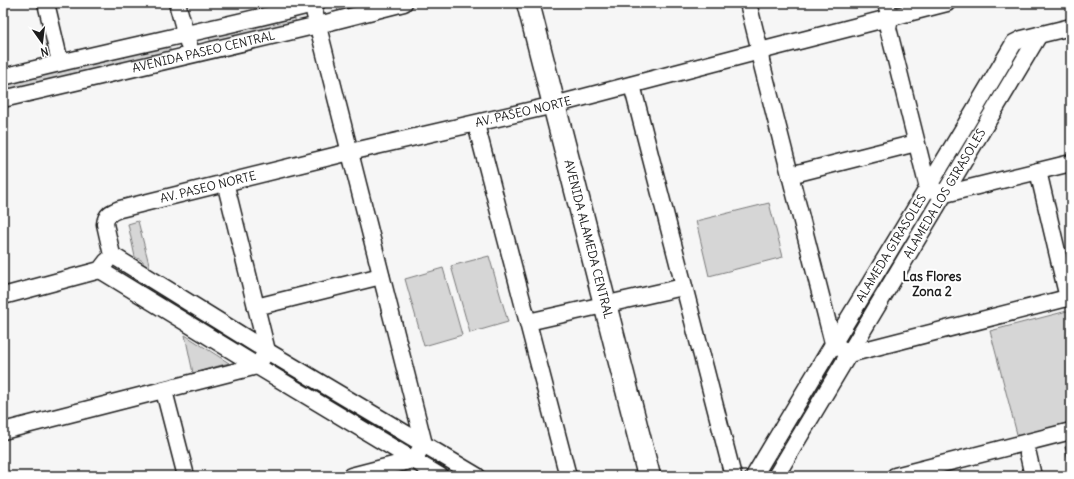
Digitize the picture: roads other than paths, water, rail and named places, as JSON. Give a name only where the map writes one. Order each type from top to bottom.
[{"type":"street","points":[[46,3],[60,62]]},
{"type":"street","points":[[177,3],[191,55]]},
{"type":"street","points":[[314,3],[318,25],[424,444],[413,460],[351,476]]},
{"type":"street","name":"AVENIDA PASEO CENTRAL","points":[[3,77],[60,62],[186,35],[314,3]]},
{"type":"street","name":"AVENIDA PASEO CENTRAL","points":[[3,99],[318,25],[404,3]]},
{"type":"street","name":"AVENIDA ALAMEDA CENTRAL","points":[[528,3],[649,476]]},
{"type":"street","points":[[748,3],[760,50],[761,61],[833,343],[849,354],[1070,297],[1038,171]]},
{"type":"street","name":"AV. PASEO NORTE","points":[[112,255],[105,219],[108,214],[120,209],[225,182],[476,124],[632,85],[760,50],[888,11],[947,3]]},
{"type":"street","points":[[888,11],[888,28],[928,188],[945,194],[1071,163]]},
{"type":"street","name":"ALAMEDA GIRASOLES","points":[[754,476],[1014,43],[1022,39],[1071,27]]},
{"type":"street","name":"ALAMEDA LOS GIRASOLES","points":[[776,476],[1039,35]]},
{"type":"street","points":[[632,85],[733,476]]},
{"type":"street","points":[[476,124],[568,476]]},
{"type":"street","points":[[790,175],[916,143]]},
{"type":"street","points":[[3,431],[257,366],[267,351],[225,182]]},
{"type":"street","points":[[3,296],[100,270],[112,255],[267,351],[477,476]]},
{"type":"street","points":[[100,270],[440,476]]},
{"type":"street","points":[[256,307],[381,276]]},
{"type":"street","points":[[528,322],[684,287]]},
{"type":"street","points":[[164,391],[186,476]]},
{"type":"street","points":[[895,476],[1071,431]]},
{"type":"street","points":[[1028,454],[1033,476]]},
{"type":"district","name":"Las Flores Zona 2","points":[[932,284]]}]
